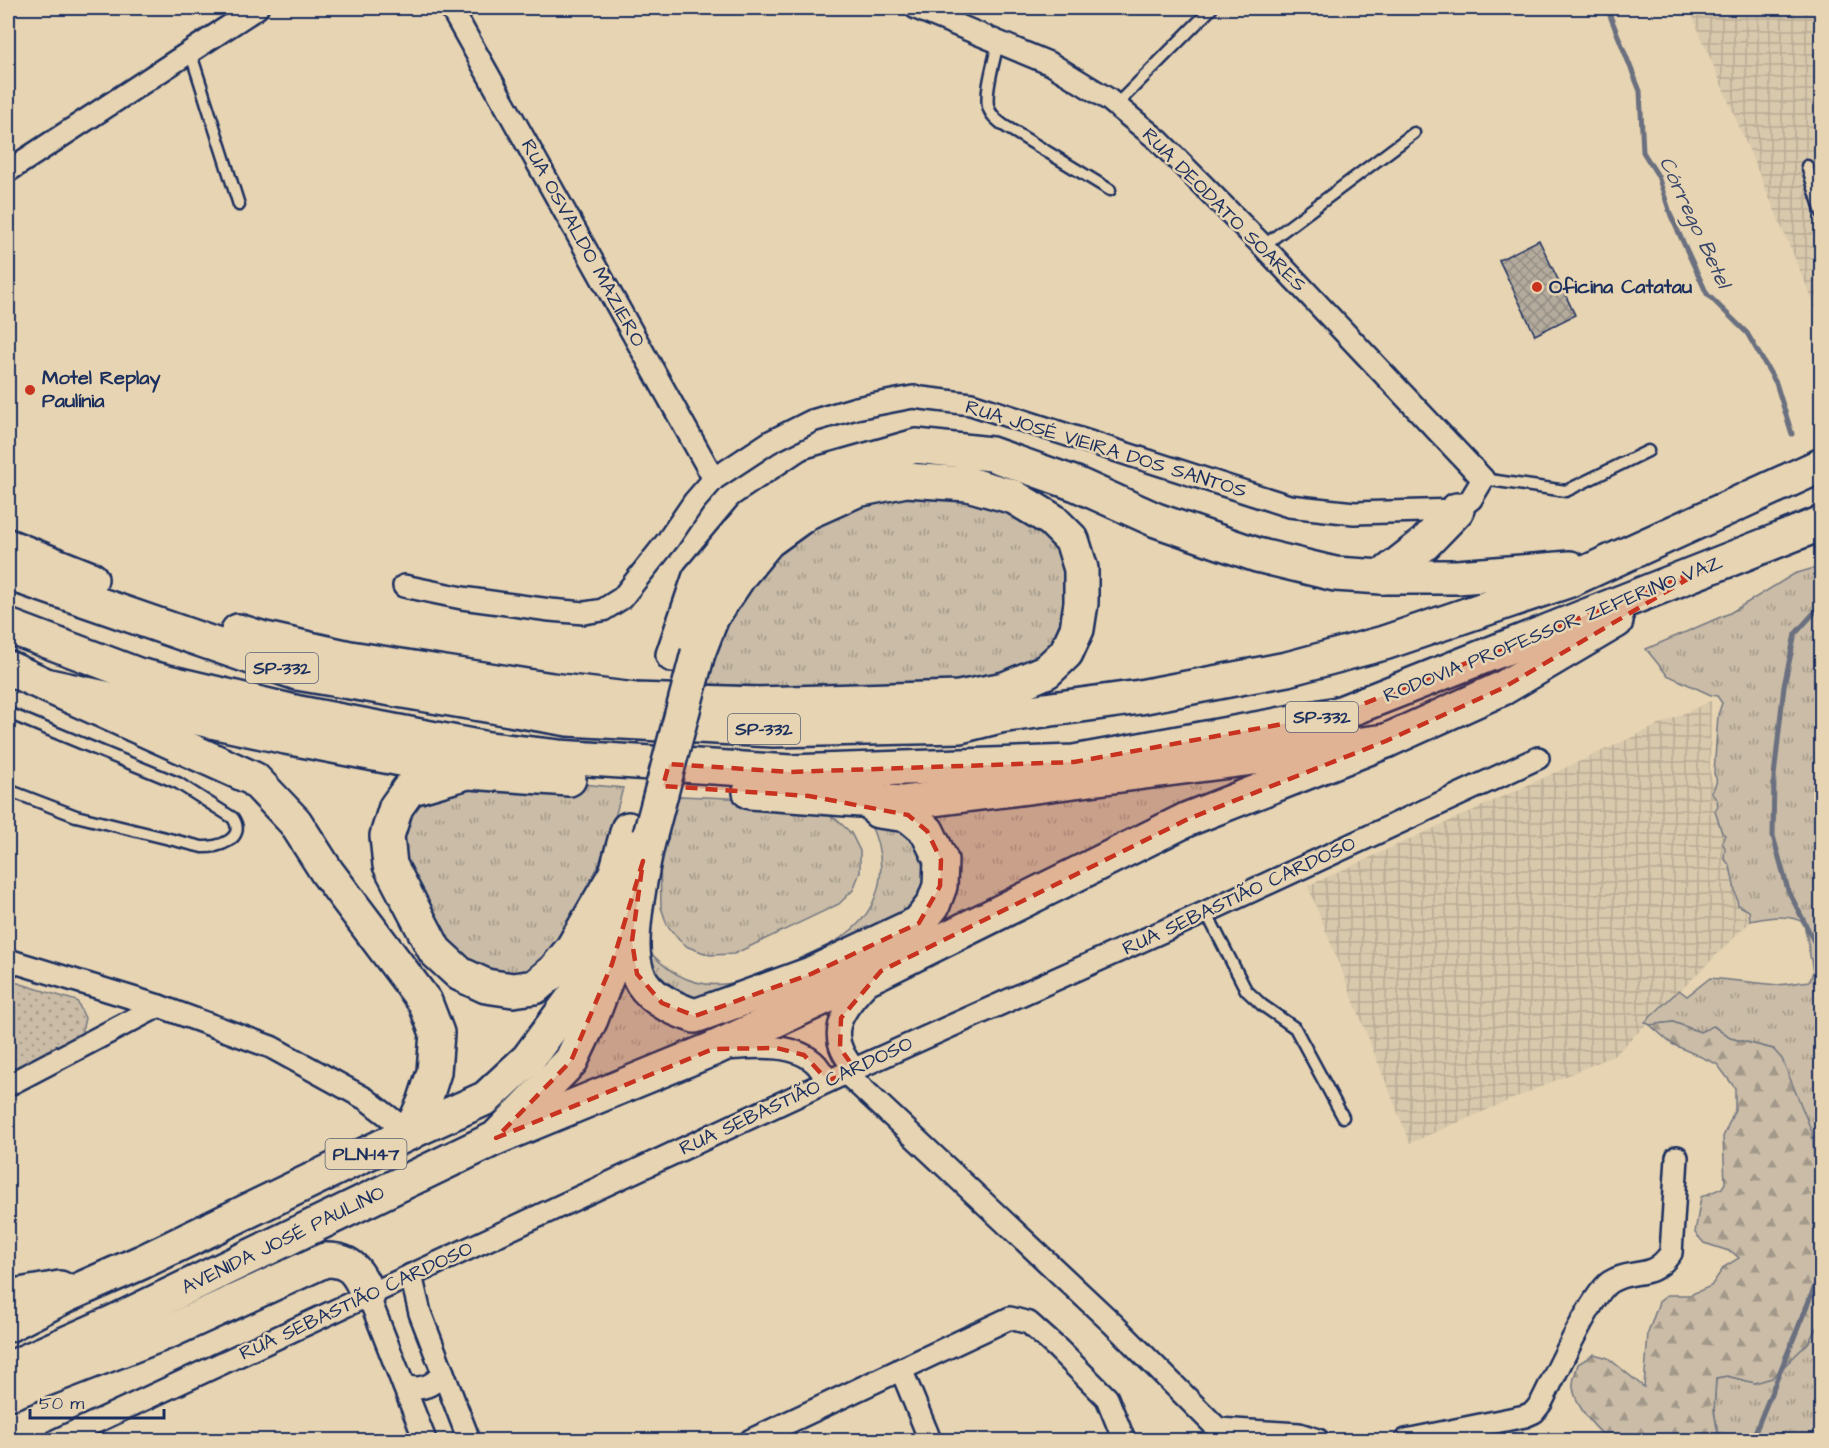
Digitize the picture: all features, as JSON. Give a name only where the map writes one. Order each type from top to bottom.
[{"type":"main road","points":[[809,796],[822,802],[908,815],[927,831],[941,860],[940,886],[933,905],[919,923],[811,974],[696,1016],[662,1003],[649,991],[637,974],[632,941],[634,850],[686,654],[699,579],[750,518],[814,476],[916,446],[991,454],[1076,484],[1156,520],[1257,555],[1335,574],[1382,577],[1456,577],[1605,566]]},
{"type":"main road","name":"RODOVIA PROFESSOR ZEFERINO VAZ","points":[[8,573],[297,673],[568,719],[773,730],[960,726],[1000,716],[1140,697],[1287,669],[1384,643],[1605,566],[1821,465]]},
{"type":"main road","points":[[8,546],[172,609],[261,638],[350,658],[552,690],[635,700],[757,704],[959,698],[1005,689],[1047,671],[1066,653],[1077,629],[1081,603],[1081,569],[1072,540],[1052,520],[1014,497],[968,484],[906,480],[857,490],[808,512],[768,541],[740,575],[686,654]]},
{"type":"main road","points":[[1382,577],[1424,543],[1457,510]]},
{"type":"main road","name":"RODOVIA PROFESSOR ZEFERINO VAZ","points":[[8,626],[138,675],[299,713],[488,748],[558,757],[791,772],[1074,762],[1338,714],[1821,523]]},
{"type":"main road","points":[[496,1138],[713,1049],[881,971],[1188,819],[1386,741],[1503,688],[1708,567]]},
{"type":"main road","points":[[8,668],[254,779],[295,822],[327,872],[425,1002],[438,1033],[434,1072],[424,1103],[410,1133]]},
{"type":"main road","points":[[49,686],[469,772],[902,803],[1386,741]]},
{"type":"main road","points":[[469,772],[409,789],[396,807],[387,836],[390,864],[417,917],[435,951],[460,974],[486,986],[513,990],[535,987],[555,970],[572,949],[634,850]]},
{"type":"main road","name":"AVENIDA JOSÉ PAULINO","points":[[8,1326],[100,1280],[486,1098],[528,1059],[576,994],[634,850]]},
{"type":"main road","name":"AVENIDA JOSÉ PAULINO","points":[[9,1386],[114,1322],[496,1138],[571,1061],[612,964],[634,850]]},
{"type":"main road","points":[[9,1386],[171,1330],[325,1260],[333,1260],[352,1268],[359,1274],[368,1294]]},
{"type":"main road","points":[[8,1297],[100,1280]]},
{"type":"street","points":[[8,171],[256,8]]},
{"type":"street","name":"RUA OSVALDO MAZIERO","points":[[451,8],[714,479]]},
{"type":"street","name":"RUA DEODATO SOARES","points":[[916,8],[1051,64],[1116,105],[1158,140],[1263,246],[1483,479]]},
{"type":"street","name":"RUA JOSÉ VIEIRA DOS SANTOS","points":[[404,586],[462,598],[550,610],[584,613],[603,610],[622,598],[714,479],[770,442],[812,421],[856,408],[913,397],[971,404],[1289,506],[1354,513],[1457,510]]},
{"type":"street","points":[[1457,510],[1471,499],[1483,479]]},
{"type":"street","name":"RUA SEBASTIÃO CARDOSO","points":[[57,1440],[843,1074],[1206,912],[1538,758]]},
{"type":"street","points":[[8,960],[159,1006],[271,1047],[366,1099],[410,1133]]},
{"type":"street","points":[[843,1074],[837,1034],[841,1018],[848,1005],[881,971]]},
{"type":"street","points":[[8,1085],[159,1006]]},
{"type":"street","points":[[713,1049],[777,1048],[804,1055],[817,1065],[843,1074],[1112,1323],[1223,1435],[1299,1434],[1318,1440]]},
{"type":"street","points":[[1406,1440],[1525,1416],[1534,1412],[1541,1403],[1595,1297],[1609,1282],[1653,1271],[1664,1263],[1671,1253],[1677,1157]]},
{"type":"street","points":[[411,1275],[420,1313],[469,1440]]},
{"type":"street","points":[[368,1294],[425,1440]]},
{"type":"street","points":[[751,1440],[1010,1318],[1029,1323],[1107,1398],[1124,1440]]},
{"type":"street","points":[[901,1369],[930,1440]]},
{"type":"street","points":[[404,1386],[412,1388],[427,1386],[434,1383],[443,1373]]},
{"type":"lane","points":[[1116,105],[1212,8]]},
{"type":"lane","points":[[998,42],[988,94],[988,106],[993,116],[1003,125],[1110,190]]},
{"type":"lane","points":[[190,51],[240,205]]},
{"type":"lane","points":[[1263,246],[1414,134]]},
{"type":"lane","points":[[1807,166],[1821,213]]},
{"type":"lane","points":[[1483,479],[1566,491],[1648,451]]},
{"type":"lane","points":[[8,714],[178,783],[233,818],[237,829],[225,845],[215,848],[202,847],[76,816],[8,790]]},
{"type":"lane","points":[[1206,912],[1246,990],[1262,1005],[1295,1028],[1343,1117]]},
{"type":"highlighted area","points":[[1708,567],[1503,688],[1386,741],[1188,819],[881,971],[841,1018],[840,1048],[855,1069],[828,1081],[804,1055],[777,1048],[713,1049],[496,1138],[571,1061],[612,964],[643,861],[632,941],[637,974],[662,1003],[695,1016],[811,974],[919,923],[940,886],[941,860],[927,831],[908,815],[809,796],[663,786],[669,764],[791,772],[1074,762],[1338,714]]},
{"type":"shaded area","points":[[1689,8],[1821,8],[1821,320]]},
{"type":"shaded area","points":[[1711,701],[1710,772],[1749,923],[1615,1055],[1410,1143],[1308,886]]},
{"type":"green space","points":[[905,492],[994,501],[1055,541],[1071,586],[1056,643],[1013,681],[878,689],[704,684],[708,660],[752,572],[832,511]]},
{"type":"green space","points":[[1821,566],[1821,1217],[1774,1049],[1730,1038],[1714,1026],[1700,1032],[1673,1022],[1650,1025],[1645,1022],[1679,990],[1687,996],[1710,978],[1778,985],[1810,981],[1813,971],[1804,923],[1785,917],[1750,921],[1749,911],[1738,905],[1730,866],[1724,858],[1725,848],[1722,842],[1725,835],[1722,833],[1715,811],[1718,806],[1717,800],[1711,793],[1716,781],[1714,774],[1718,715],[1722,703],[1717,696],[1667,675],[1646,649],[1730,613],[1794,574]]},
{"type":"green space","points":[[1354,719],[1357,725],[1353,735],[1126,837],[541,1110],[644,945],[662,964],[680,976],[699,983],[718,984],[737,982],[778,968],[834,942],[858,924],[868,912],[875,898],[881,868],[876,837],[869,822],[1070,775]]},
{"type":"green space","points":[[477,774],[623,788],[606,850],[559,948],[530,970],[518,974],[506,976],[460,961],[405,873],[401,846],[407,819],[421,797]]},
{"type":"green space","points":[[679,796],[801,801],[836,819],[851,833],[860,851],[860,872],[853,890],[839,904],[734,954],[710,955],[688,947],[667,925],[661,907],[660,855]]},
{"type":"green space","points":[[8,980],[77,1001],[85,1018],[81,1036],[8,1077]]},
{"type":"green space","points":[[1673,1022],[1700,1032],[1713,1026],[1730,1038],[1773,1049],[1782,1059],[1812,1132],[1818,1204],[1822,1217],[1821,1319],[1808,1343],[1772,1378],[1755,1383],[1727,1376],[1716,1378],[1714,1411],[1719,1440],[1609,1440],[1587,1417],[1575,1396],[1573,1382],[1578,1364],[1594,1354],[1608,1358],[1644,1387],[1648,1333],[1659,1302],[1668,1295],[1690,1295],[1711,1286],[1724,1267],[1739,1258],[1732,1252],[1704,1243],[1695,1233],[1701,1197],[1722,1188],[1725,1183],[1723,1137],[1735,1109],[1735,1088],[1717,1064],[1672,1044],[1650,1025]]},
{"type":"green space","points":[[1821,1319],[1821,1440],[1719,1440],[1714,1411],[1716,1378],[1727,1376],[1755,1383],[1808,1343]]},
{"type":"building","name":"Oficina Catatau","points":[[1539,240],[1575,315],[1535,335],[1499,260]]},
{"type":"waterway","name":"Córrego Betel","points":[[1607,8],[1640,91],[1643,152],[1658,176],[1671,216],[1707,294],[1747,333],[1776,383],[1792,434]]},
{"type":"waterway","points":[[1822,604],[1795,634],[1784,686],[1774,776],[1773,836],[1788,890],[1822,957]]},
{"type":"waterway","points":[[1752,1440],[1822,1269]]},
{"type":"place","name":"Oficina Catatau","points":[[1537,287]]},
{"type":"place","name":"Motel Replay Paulínia","points":[[30,390]]}]
